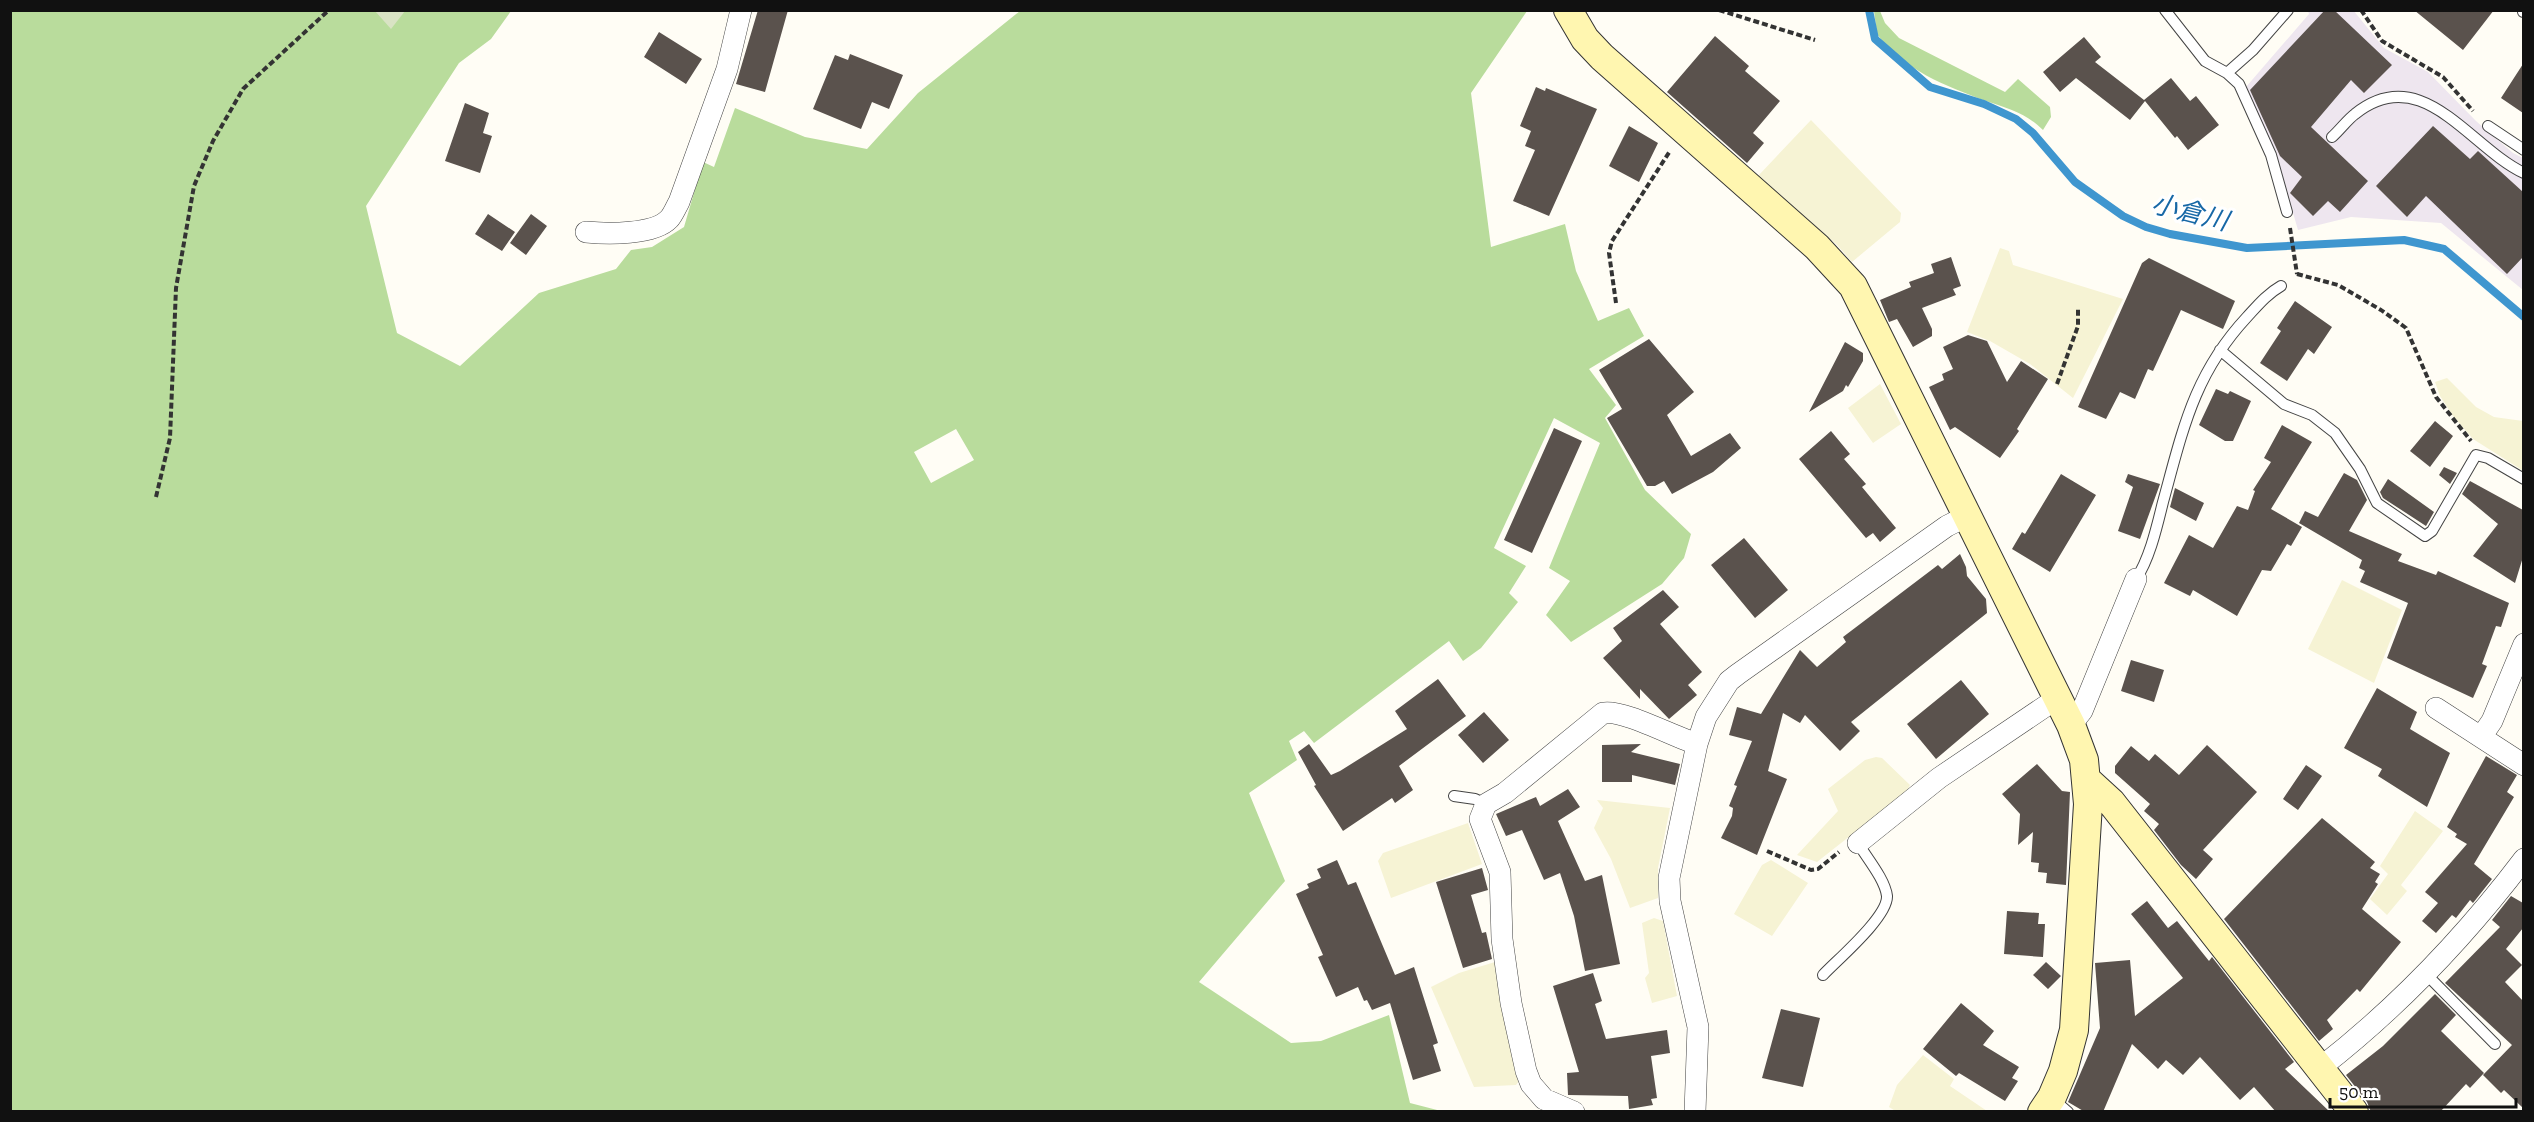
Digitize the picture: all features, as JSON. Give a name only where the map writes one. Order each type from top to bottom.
[{"type":"street","points":[[586,232],[605,234],[659,227],[670,218],[679,202],[727,69],[741,10]]},
{"type":"street","points":[[1568,10],[1585,39],[1602,57],[1817,247],[1853,286],[2059,697],[2084,760],[2087,780],[2074,1030],[2054,1107]]},
{"type":"street","points":[[1695,1112],[1698,1027],[1670,901],[1669,878],[1697,744],[1706,717],[1730,681],[1738,674],[1938,532],[1968,515]]},
{"type":"street","points":[[2071,725],[2082,711],[2136,579]]},
{"type":"street","points":[[2481,737],[2492,721],[2523,644]]},
{"type":"street","points":[[1858,843],[1939,778],[2059,697]]},
{"type":"street","points":[[2436,708],[2523,765]]},
{"type":"street","points":[[1574,1112],[1544,1099],[1531,1084],[1526,1071],[1511,1003],[1502,939],[1500,872],[1480,819],[1486,804],[1514,786],[1603,713],[1619,713],[1672,737],[1697,744]]},
{"type":"street","points":[[2087,780],[2116,809],[2354,1112]]},
{"type":"street","points":[[2320,1068],[2426,974],[2489,905],[2523,859]]},
{"type":"lane","points":[[2166,10],[2205,61],[2227,73],[2239,84],[2271,155],[2287,212]]},
{"type":"lane","points":[[2227,73],[2253,50],[2288,10]]},
{"type":"lane","points":[[2332,137],[2355,114],[2371,104],[2387,99],[2414,99],[2436,106],[2504,162],[2523,173]]},
{"type":"lane","points":[[2488,126],[2523,150]]},
{"type":"lane","points":[[2136,579],[2158,521],[2190,406],[2220,350],[2270,293],[2281,286]]},
{"type":"lane","points":[[2220,350],[2284,404],[2312,414],[2335,433],[2360,469],[2377,503],[2425,536],[2432,531],[2473,457],[2480,454],[2523,479]]},
{"type":"lane","points":[[1454,796],[1475,799],[1486,804]]},
{"type":"lane","points":[[1823,975],[1869,928],[1886,903],[1883,885],[1858,843]]},
{"type":"lane","points":[[2426,974],[2495,1044]]},
{"type":"path","points":[[156,497],[170,438],[176,288],[194,186],[213,141],[243,89],[329,10]]},
{"type":"path","points":[[1719,10],[1815,40]]},
{"type":"path","points":[[2361,10],[2382,41],[2443,77],[2488,126]]},
{"type":"path","points":[[1616,303],[1609,253],[1612,241],[1683,130]]},
{"type":"path","points":[[2291,232],[2296,274],[2338,285],[2381,310],[2406,328],[2436,396],[2480,454]]},
{"type":"path","points":[[2057,384],[2078,326],[2078,307]]},
{"type":"path","points":[[1767,851],[1811,870],[1818,869],[1850,843],[1858,843]]},
{"type":"shaded area","points":[[2353,10],[2384,48],[2428,72],[2476,121],[2513,153],[2523,158],[2523,290],[2441,223],[2351,217],[2298,230],[2278,161],[2246,87],[2309,14],[2308,11]]},
{"type":"shaded area","points":[[1811,120],[1901,213],[1900,222],[1852,262],[1837,245],[1758,176]]},
{"type":"shaded area","points":[[2000,248],[2009,251],[2013,265],[2123,299],[2073,398],[2030,364],[1990,341],[1967,332]]},
{"type":"shaded area","points":[[2447,378],[2476,407],[2494,417],[2523,421],[2522,470],[2473,439],[2453,416],[2440,396],[2435,382]]},
{"type":"shaded area","points":[[1880,384],[1901,424],[1873,443],[1848,408]]},
{"type":"shaded area","points":[[2342,580],[2402,610],[2374,683],[2308,649]]},
{"type":"shaded area","points":[[1882,758],[1910,785],[1907,791],[1817,862],[1797,855],[1838,811],[1828,789],[1865,760]]},
{"type":"shaded area","points":[[1597,800],[1670,808],[1658,868],[1658,898],[1630,908],[1611,859],[1594,828],[1603,808]]},
{"type":"shaded area","points":[[2415,811],[2443,831],[2401,885],[2407,891],[2387,915],[2370,899],[2388,874],[2380,866]]},
{"type":"shaded area","points":[[1468,823],[1482,864],[1391,898],[1378,861],[1383,853]]},
{"type":"shaded area","points":[[1771,860],[1808,883],[1772,936],[1734,914],[1762,865]]},
{"type":"shaded area","points":[[1654,918],[1663,921],[1677,996],[1652,1003],[1645,978],[1649,973],[1642,923]]},
{"type":"shaded area","points":[[1495,962],[1519,1081],[1516,1085],[1474,1087],[1431,987],[1459,973]]},
{"type":"shaded area","points":[[1923,1055],[1954,1079],[1950,1086],[1987,1111],[1897,1112],[1889,1107],[1897,1085]]},
{"type":"green space","points":[[10,11],[511,11],[491,39],[459,63],[366,206],[397,333],[460,366],[539,293],[616,269],[631,250],[652,247],[684,227],[703,162],[714,167],[735,108],[805,137],[867,149],[918,93],[1020,11],[1527,11],[1471,93],[1491,247],[1565,224],[1576,271],[1598,321],[1629,308],[1644,336],[1589,369],[1616,405],[1605,418],[1645,490],[1691,534],[1684,558],[1662,584],[1571,642],[1546,615],[1570,581],[1549,568],[1600,443],[1554,418],[1494,548],[1526,566],[1509,593],[1518,602],[1481,648],[1463,661],[1449,641],[1314,743],[1304,731],[1289,741],[1297,760],[1249,793],[1285,881],[1199,982],[1291,1043],[1321,1041],[1389,1015],[1410,1103],[1441,1111],[11,1111]],"holes":[[[956,429],[974,460],[931,483],[914,452]]]},
{"type":"green space","points":[[375,11],[405,11],[391,29]]},
{"type":"green space","points":[[1874,11],[1880,11],[1885,23],[1899,38],[2005,92],[2018,79],[2050,107],[2051,117],[2043,130],[2017,112],[1956,89],[1926,75],[1899,58],[1877,34]]},
{"type":"building","points":[[758,10],[788,10],[765,92],[736,84]]},
{"type":"building","points":[[2325,10],[2334,10],[2392,65],[2364,93],[2351,80],[2311,127],[2368,181],[2340,212],[2328,201],[2313,216],[2290,193],[2302,177],[2280,156],[2250,90]]},
{"type":"building","points":[[2414,10],[2494,10],[2463,50]]},
{"type":"building","points":[[659,32],[702,59],[686,84],[644,57]]},
{"type":"building","points":[[1715,36],[1749,66],[1745,71],[1780,101],[1753,133],[1764,143],[1747,163],[1667,92]]},
{"type":"building","points":[[2084,37],[2101,57],[2095,62],[2144,100],[2171,78],[2190,101],[2196,96],[2219,125],[2188,150],[2177,136],[2175,138],[2145,101],[2130,120],[2076,78],[2060,92],[2043,72]]},
{"type":"building","points":[[850,54],[903,75],[889,109],[872,102],[861,129],[813,109],[835,55],[848,60]]},
{"type":"building","points":[[2523,64],[2523,113],[2501,98]]},
{"type":"building","points":[[1536,87],[1545,91],[1546,88],[1597,109],[1549,216],[1513,201],[1535,150],[1525,146],[1531,131],[1520,126]]},
{"type":"building","points":[[465,103],[489,113],[483,133],[492,136],[480,173],[445,161]]},
{"type":"building","points":[[1629,126],[1658,143],[1639,182],[1609,166]]},
{"type":"building","points":[[2433,126],[2470,159],[2478,151],[2523,192],[2523,257],[2507,274],[2426,196],[2407,217],[2376,186]]},
{"type":"building","points":[[488,214],[515,232],[502,251],[475,234]]},
{"type":"building","points":[[531,214],[547,226],[526,255],[510,243]]},
{"type":"building","points":[[1951,257],[1961,286],[1953,289],[1956,295],[1922,308],[1932,329],[1932,336],[1913,347],[1897,319],[1889,322],[1880,300],[1911,287],[1909,282],[1934,273],[1931,264]]},
{"type":"building","points":[[2149,258],[2235,301],[2223,329],[2181,310],[2153,371],[2148,369],[2135,399],[2120,392],[2106,419],[2078,407],[2142,263]]},
{"type":"building","points":[[2295,301],[2332,327],[2314,354],[2308,349],[2287,381],[2260,363],[2281,331],[2277,328]]},
{"type":"building","points":[[1968,335],[1987,341],[2007,382],[2021,361],[2048,379],[2017,429],[2019,431],[2000,458],[1955,427],[1950,430],[1929,387],[1944,380],[1942,374],[1953,369],[1943,347]]},
{"type":"building","points":[[1649,339],[1694,392],[1667,415],[1691,456],[1730,433],[1741,448],[1713,472],[1672,494],[1664,481],[1655,486],[1647,486],[1607,418],[1622,409],[1599,370]]},
{"type":"building","points":[[1845,342],[1863,353],[1863,361],[1848,387],[1846,385],[1843,391],[1809,412]]},
{"type":"building","points":[[2216,389],[2228,394],[2230,391],[2251,401],[2233,441],[2225,441],[2199,425]]},
{"type":"building","points":[[2435,421],[2453,436],[2430,467],[2410,451]]},
{"type":"building","points":[[2282,425],[2312,442],[2271,509],[2302,527],[2291,546],[2287,544],[2271,571],[2262,570],[2237,616],[2193,590],[2190,596],[2164,583],[2189,535],[2213,548],[2237,506],[2248,510],[2255,491],[2253,490],[2271,462],[2264,458]]},
{"type":"building","points":[[1554,428],[1582,441],[1532,553],[1504,540]]},
{"type":"building","points":[[1831,431],[1850,454],[1844,459],[1866,484],[1862,487],[1896,528],[1880,542],[1873,533],[1866,538],[1799,459]]},
{"type":"building","points":[[2444,467],[2457,473],[2450,484],[2439,475]]},
{"type":"building","points":[[2344,473],[2357,480],[2367,500],[2349,531],[2402,554],[2398,561],[2436,575],[2438,571],[2509,603],[2501,627],[2496,626],[2482,664],[2487,666],[2473,698],[2387,658],[2408,603],[2360,582],[2365,571],[2359,568],[2362,560],[2299,523],[2305,511],[2318,517]]},
{"type":"building","points":[[2061,474],[2096,495],[2050,572],[2012,549],[2022,532],[2025,534]]},
{"type":"building","points":[[2128,474],[2160,484],[2140,539],[2118,531],[2133,487],[2125,482]]},
{"type":"building","points":[[2388,479],[2434,512],[2426,526],[2383,498],[2380,492]]},
{"type":"building","points":[[2470,481],[2523,510],[2523,557],[2515,583],[2473,556],[2498,524],[2462,494]]},
{"type":"building","points":[[2175,488],[2204,503],[2196,521],[2170,507]]},
{"type":"building","points":[[1744,538],[1788,590],[1755,618],[1711,565]]},
{"type":"building","points":[[1960,554],[1967,576],[1986,599],[1987,613],[1851,722],[1860,731],[1840,751],[1805,715],[1800,723],[1783,713],[1768,771],[1787,779],[1757,855],[1721,838],[1732,816],[1733,808],[1729,806],[1737,786],[1734,785],[1752,741],[1729,735],[1737,707],[1761,714],[1800,650],[1817,667],[1846,642],[1843,637],[1938,565],[1942,569]]},
{"type":"building","points":[[1663,590],[1679,607],[1660,624],[1702,672],[1688,685],[1697,695],[1669,719],[1640,689],[1640,699],[1603,658],[1622,641],[1613,628]]},
{"type":"building","points":[[2131,660],[2164,670],[2154,702],[2121,691]]},
{"type":"building","points":[[1438,679],[1466,716],[1399,766],[1413,790],[1395,803],[1392,798],[1343,831],[1314,786],[1316,785],[1298,752],[1309,744],[1331,775],[1340,771],[1407,729],[1395,711]]},
{"type":"building","points":[[1961,680],[1989,714],[1936,759],[1907,724]]},
{"type":"building","points":[[2377,688],[2417,712],[2410,729],[2450,753],[2427,807],[2378,776],[2382,769],[2344,748]]},
{"type":"building","points":[[1484,712],[1509,740],[1483,763],[1458,735]]},
{"type":"building","points":[[1641,744],[1631,752],[1680,764],[1675,785],[1632,775],[1632,782],[1602,782],[1602,745]]},
{"type":"building","points":[[2207,745],[2257,792],[2203,850],[2213,859],[2196,879],[2181,865],[2154,830],[2159,824],[2144,811],[2150,804],[2115,773],[2115,766],[2131,746],[2149,761],[2155,754],[2179,775]]},
{"type":"building","points":[[2486,756],[2517,775],[2507,792],[2514,797],[2474,864],[2492,879],[2473,903],[2470,900],[2456,918],[2452,915],[2436,933],[2422,921],[2438,903],[2425,892],[2467,844],[2455,837],[2457,834],[2447,827]]},
{"type":"building","points":[[2037,764],[2062,791],[2070,792],[2066,885],[2046,883],[2047,873],[2038,872],[2039,863],[2031,862],[2033,832],[2018,845],[2020,814],[2002,794]]},
{"type":"building","points":[[2306,765],[2322,776],[2298,810],[2283,799]]},
{"type":"building","points":[[1568,789],[1580,807],[1558,821],[1585,881],[1602,875],[1620,964],[1585,971],[1574,916],[1560,873],[1544,880],[1522,830],[1506,836],[1496,814],[1536,797],[1540,806]]},
{"type":"building","points":[[2322,818],[2375,862],[2370,868],[2380,874],[2375,882],[2378,884],[2362,909],[2401,942],[2360,992],[2357,989],[2327,1020],[2333,1029],[2319,1041],[2224,919]]},
{"type":"building","points":[[1337,860],[1348,885],[1356,882],[1395,975],[1414,967],[1438,1043],[1433,1045],[1441,1071],[1413,1080],[1390,1003],[1372,1010],[1367,1000],[1364,1001],[1358,987],[1336,997],[1318,957],[1323,955],[1296,894],[1309,888],[1307,884],[1321,878],[1317,869]]},
{"type":"building","points":[[1482,868],[1488,890],[1471,895],[1482,933],[1486,932],[1492,959],[1463,968],[1436,882]]},
{"type":"building","points":[[2511,896],[2523,903],[2523,928],[2506,949],[2522,965],[2505,982],[2523,1001],[2523,1108],[2504,1090],[2501,1093],[2483,1075],[2512,1045],[2445,983],[2500,927],[2492,920]]},
{"type":"building","points":[[2147,901],[2168,928],[2177,921],[2209,961],[2212,957],[2294,1062],[2285,1069],[2330,1112],[2276,1112],[2254,1087],[2240,1100],[2200,1057],[2183,1075],[2166,1060],[2158,1069],[2132,1044],[2103,1112],[2085,1112],[2068,1102],[2100,1028],[2095,963],[2130,960],[2135,1016],[2183,978],[2131,914]]},
{"type":"building","points":[[2007,911],[2039,913],[2038,924],[2045,924],[2043,957],[2004,954]]},
{"type":"building","points":[[2046,962],[2061,976],[2048,989],[2033,975]]},
{"type":"building","points":[[1593,973],[1602,1001],[1595,1004],[1606,1039],[1667,1030],[1670,1053],[1651,1056],[1657,1098],[1651,1099],[1653,1105],[1629,1109],[1628,1096],[1568,1095],[1567,1073],[1579,1072],[1553,986]]},
{"type":"building","points":[[2435,994],[2456,1015],[2441,1031],[2484,1073],[2470,1088],[2466,1084],[2440,1112],[2371,1112],[2367,1102],[2346,1075],[2383,1046]]},
{"type":"building","points":[[1961,1003],[1994,1031],[1983,1045],[2019,1067],[2012,1078],[2018,1081],[2005,1101],[1959,1073],[1956,1076],[1923,1049]]},
{"type":"building","points":[[1781,1009],[1820,1018],[1803,1087],[1762,1078]]},
{"type":"waterway","name":"小倉川","points":[[1869,10],[1875,39],[1930,87],[1984,104],[2016,119],[2033,133],[2075,182],[2123,216],[2146,227],[2170,234],[2247,248],[2404,240],[2444,249],[2524,317]]}]
